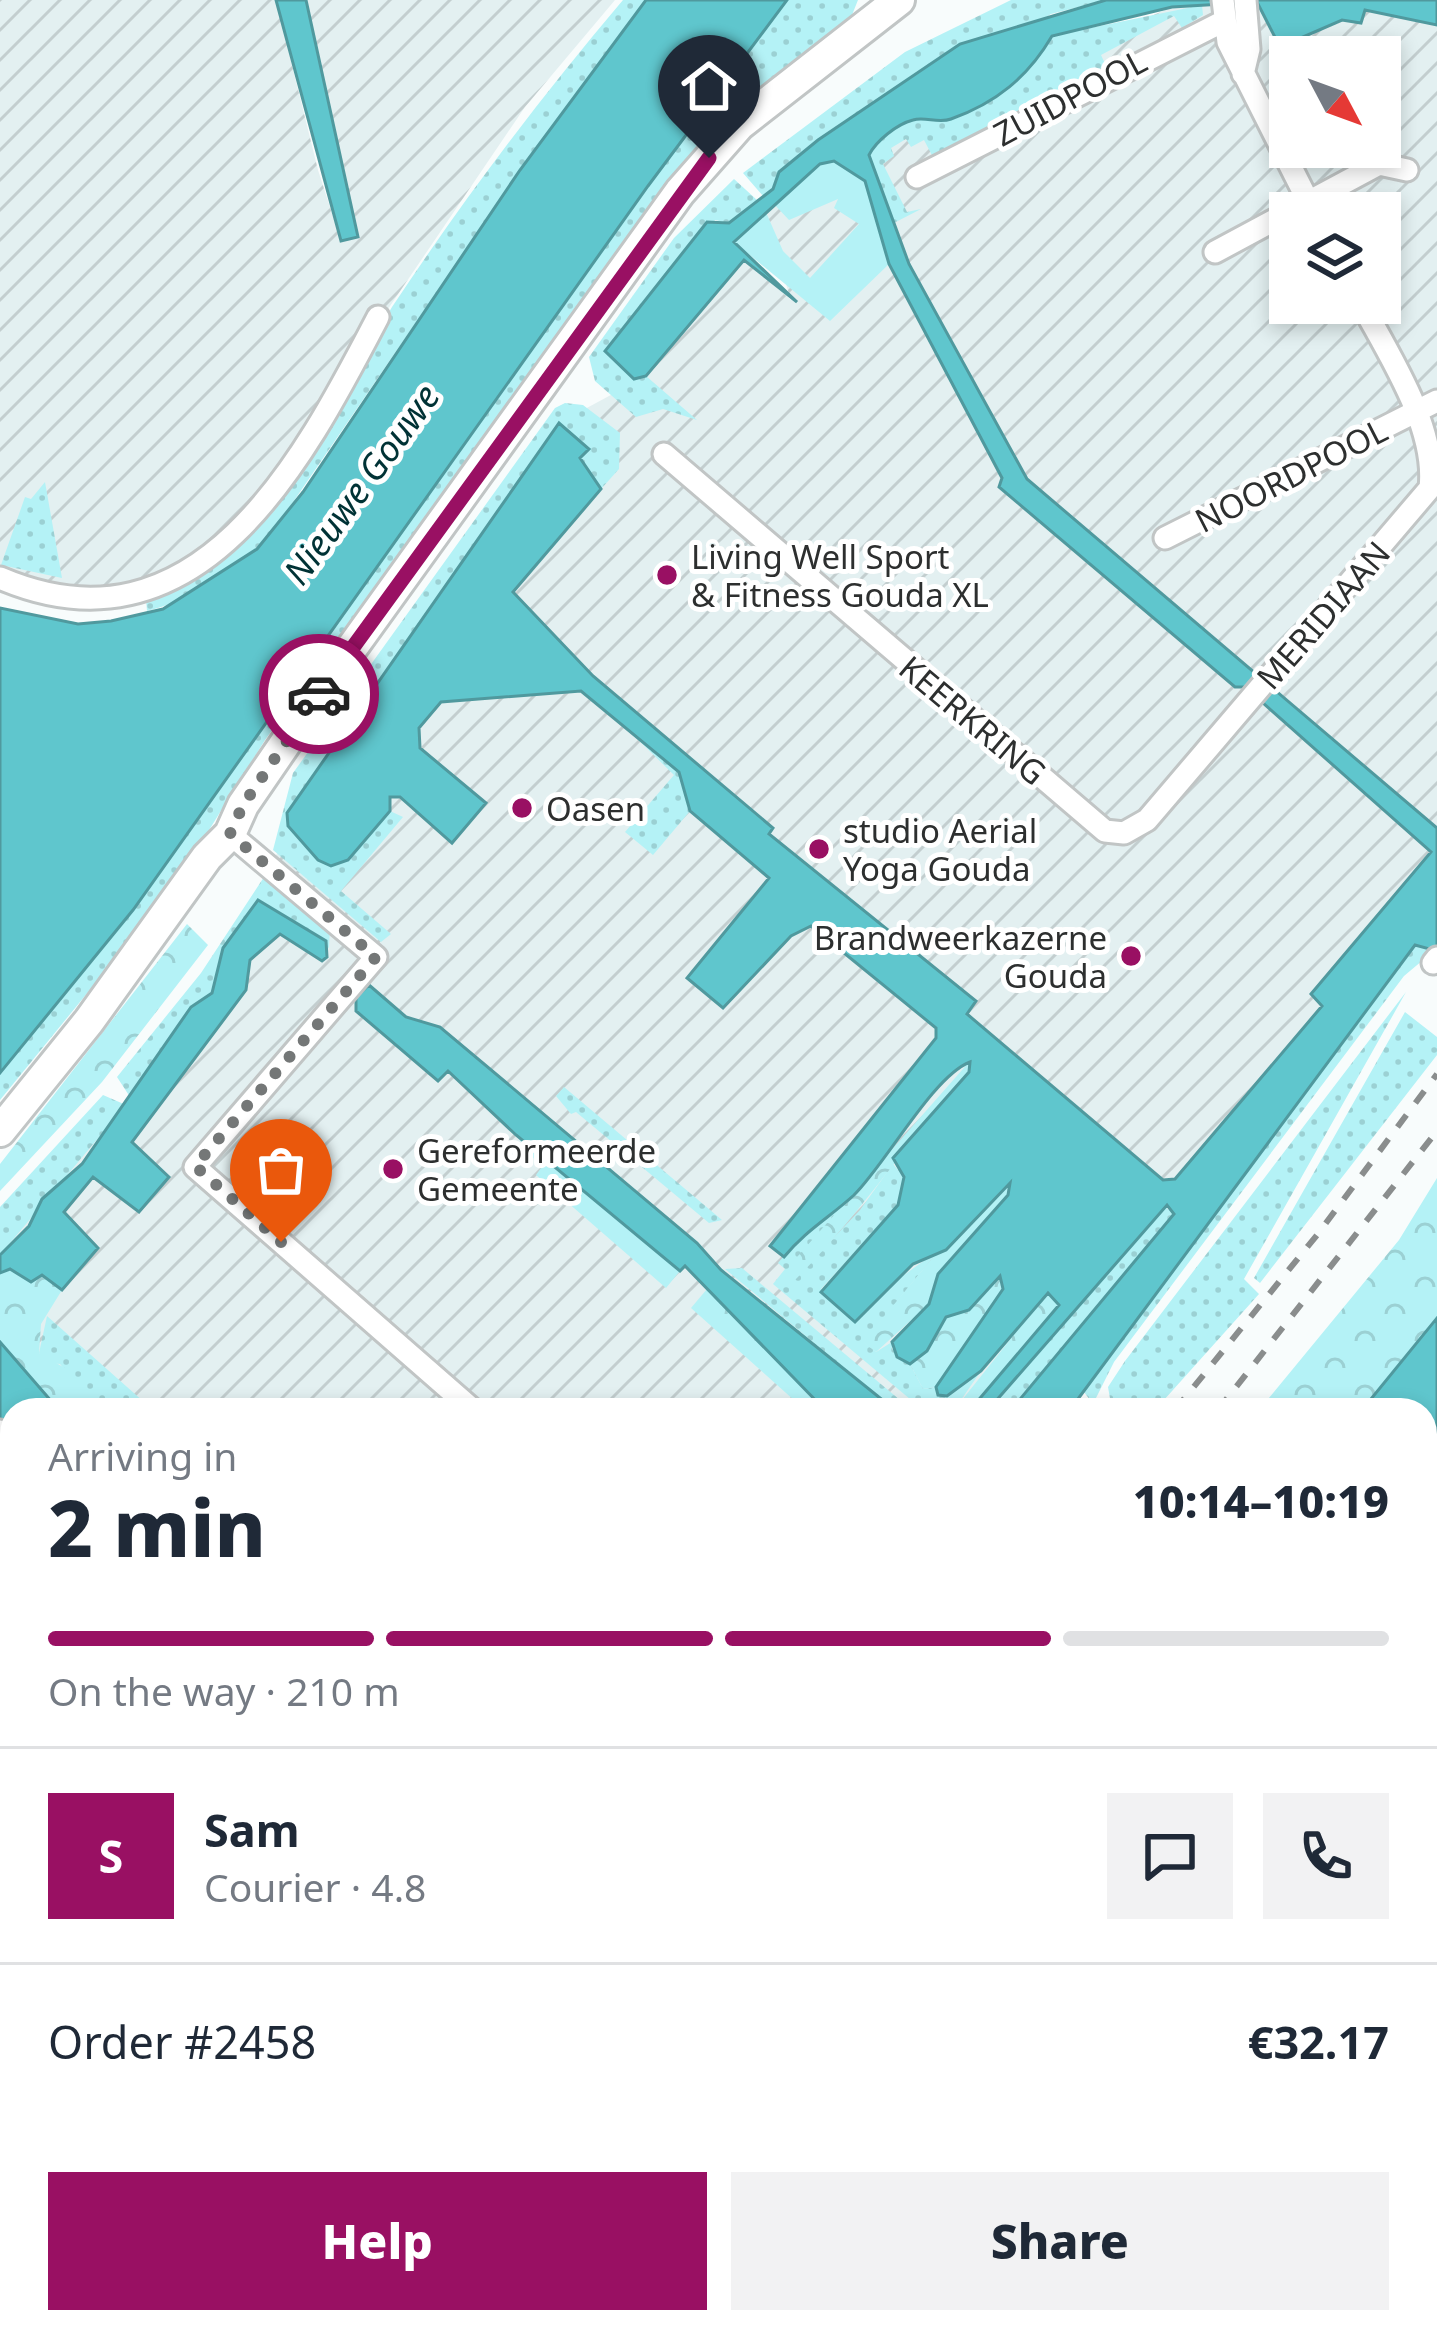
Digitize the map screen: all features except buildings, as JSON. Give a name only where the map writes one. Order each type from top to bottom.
[{"type":"main road","points":[[0,1131],[89,1021],[680,192],[740,125],[899,1]]},
{"type":"street","points":[[1226,11],[1243,74],[1303,192]]},
{"type":"street","name":"ZUIDPOOL","points":[[917,177],[1226,11]]},
{"type":"street","points":[[1335,192],[1379,164],[1407,170]]},
{"type":"street","points":[[1215,252],[1269,227]]},
{"type":"street","points":[[0,578],[58,594],[101,598],[186,574],[224,549],[321,427],[378,317]]},
{"type":"street","name":"MERIDIAAN","points":[[1124,833],[1147,820],[1424,499],[1436,463],[1428,406],[1375,324]]},
{"type":"street","name":"NOORDPOOL","points":[[1165,538],[1428,406]]},
{"type":"street","name":"KEERKRING","points":[[664,454],[1105,831],[1124,833]]},
{"type":"street","points":[[234,818],[376,957],[195,1166],[458,1398]]},
{"type":"shaded area","points":[[0,0],[276,0],[318,170],[341,241],[350,202],[306,0],[615,0],[525,107],[388,309],[335,417],[268,524],[202,578],[130,607],[98,611],[0,593]]},
{"type":"shaded area","points":[[1258,2],[1275,36],[1269,36],[1269,168],[1401,168],[1401,36],[1305,36],[1364,10],[1437,25],[1437,828],[1027,479],[909,264],[869,155],[996,99],[1033,67],[1172,7]]},
{"type":"shaded area","points":[[834,161],[1002,478],[1000,487],[1235,687],[1244,687],[1431,853],[1312,993],[1323,1005],[1020,1398],[14,1398],[0,1384],[0,1233],[126,1105],[258,900],[288,826],[559,423],[646,376],[744,260],[791,300],[763,212],[820,164]]},
{"type":"green space","points":[[623,0],[646,0],[520,170],[274,530],[216,580],[147,611],[146,599],[208,566],[281,500],[339,414],[385,320],[419,267],[503,150]]},
{"type":"green space","points":[[787,0],[858,0],[848,25],[754,99],[411,552],[330,649],[265,740],[173,888],[0,1100],[0,1073],[133,910],[648,186]]},
{"type":"green space","points":[[1011,0],[1106,0],[1051,14],[763,196],[743,173],[905,52]]},
{"type":"green space","points":[[1202,5],[1203,15],[1182,28],[1174,16],[1101,55],[1107,68],[935,161],[924,140],[911,147],[906,139],[891,148],[894,156],[883,164],[907,212],[921,209],[892,224],[869,155],[894,129],[918,119],[950,119],[996,97],[1032,64],[1051,36]]},
{"type":"green space","points":[[834,161],[865,181],[889,264],[830,321],[734,242],[765,210],[783,251],[810,278],[859,224],[834,208],[838,199],[789,220],[773,203],[820,164]]},
{"type":"green space","points":[[734,179],[757,200],[729,223],[715,220],[634,379],[646,376],[697,420],[663,409],[636,417],[595,381],[589,357],[674,238]]},
{"type":"green space","points":[[565,403],[583,405],[620,433],[619,469],[601,489],[579,458],[588,449],[559,424],[288,826],[318,860],[348,860],[390,811],[403,817],[341,891],[391,934],[381,942],[273,850],[293,773],[555,408]]},
{"type":"green space","points":[[45,482],[62,578],[1,565],[25,497],[31,499]]},
{"type":"green space","points":[[622,724],[679,772],[690,811],[653,855],[625,832],[674,775]]},
{"type":"green space","points":[[266,874],[330,927],[329,948],[258,901],[212,993],[191,1008],[130,1097],[117,1077],[201,973]]},
{"type":"green space","points":[[187,924],[208,945],[102,1082],[0,1191],[0,1164]]},
{"type":"green space","points":[[1428,944],[1435,950],[1404,976],[1114,1362],[1096,1398],[1088,1398],[1081,1388],[1416,945]]},
{"type":"green space","points":[[1406,992],[1244,1279],[1259,1294],[1166,1398],[1110,1398],[1108,1387]]},
{"type":"green space","points":[[1405,1012],[1437,1037],[1437,1055],[1260,1283],[1254,1278]]},
{"type":"green space","points":[[970,1061],[969,1072],[791,1284],[790,1265]]},
{"type":"green space","points":[[564,1087],[722,1220],[709,1223],[576,1112],[571,1114],[556,1096]]},
{"type":"green space","points":[[103,1095],[126,1105],[0,1255],[0,1207]]},
{"type":"green space","points":[[516,1135],[680,1271],[666,1288],[536,1175],[541,1168]]},
{"type":"green space","points":[[893,1164],[904,1177],[898,1205],[821,1289],[856,1321],[883,1290],[939,1250],[864,1342],[876,1352],[892,1342],[892,1349],[910,1364],[923,1389],[936,1387],[939,1395],[947,1396],[981,1371],[962,1398],[909,1398],[773,1284],[785,1269],[778,1263],[802,1234],[852,1196],[791,1265],[791,1283],[860,1210]]},
{"type":"green space","points":[[1437,1178],[1437,1318],[1372,1398],[1269,1398],[1399,1240]]},
{"type":"green space","points":[[1008,1182],[1008,1195],[938,1274],[929,1304],[876,1352],[863,1342],[939,1250],[946,1250]]},
{"type":"green space","points":[[1162,1205],[1175,1214],[1021,1398],[998,1398]]},
{"type":"green space","points":[[742,1268],[898,1398],[881,1398],[725,1269]]},
{"type":"green space","points":[[10,1269],[42,1275],[62,1290],[41,1324],[39,1353],[70,1371],[89,1398],[49,1398],[0,1342],[0,1273]]},
{"type":"green space","points":[[999,1276],[1003,1288],[936,1387],[923,1389],[910,1364],[927,1351],[946,1317],[969,1310]]},
{"type":"green space","points":[[707,1289],[815,1398],[792,1398],[691,1308]]},
{"type":"green space","points":[[1048,1292],[1060,1304],[980,1398],[964,1398]]},
{"type":"green space","points":[[47,1316],[139,1398],[87,1398],[60,1364],[49,1363],[39,1353]]},
{"type":"water","points":[[276,0],[306,0],[358,237],[341,241]]},
{"type":"water","name":"Nieuwe Gouwe","points":[[646,0],[787,0],[648,186],[133,910],[0,1073],[0,608],[78,624],[111,621],[163,609],[257,549],[303,492],[520,170]]},
{"type":"water","points":[[1106,0],[1437,0],[1437,25],[1365,10],[1361,23],[1342,20],[1305,36],[1274,36],[1257,2],[1172,7],[1052,36],[1021,76],[996,97],[951,119],[907,122],[869,155],[909,264],[1027,479],[1437,828],[1437,951],[1415,945],[1079,1398],[1021,1398],[1174,1214],[1167,1205],[998,1398],[980,1398],[1059,1305],[1048,1293],[981,1371],[947,1396],[938,1395],[936,1387],[1003,1289],[1000,1276],[969,1310],[946,1317],[927,1351],[910,1364],[897,1357],[892,1342],[929,1304],[938,1274],[1008,1195],[1010,1183],[946,1250],[913,1264],[855,1322],[821,1292],[898,1205],[904,1177],[893,1158],[969,1072],[970,1062],[925,1102],[854,1195],[784,1257],[770,1246],[936,1038],[936,1028],[811,926],[791,936],[723,1008],[687,978],[769,878],[690,811],[679,772],[581,691],[441,702],[419,728],[420,748],[486,803],[452,843],[400,797],[390,797],[390,811],[348,860],[331,866],[318,860],[288,826],[287,813],[559,423],[589,449],[580,458],[601,489],[513,592],[593,676],[773,828],[769,834],[976,1001],[967,1014],[1163,1180],[1175,1179],[1322,1006],[1311,994],[1431,852],[1245,687],[1235,687],[999,487],[1002,478],[889,264],[865,181],[834,161],[820,164],[734,242],[797,302],[744,260],[646,376],[634,379],[605,351],[707,222],[729,223],[773,189],[779,172],[818,140],[960,44]]},
{"type":"water","points":[[258,900],[326,941],[327,957],[322,961],[280,934],[250,960],[246,990],[132,1142],[169,1177],[139,1212],[93,1177],[64,1212],[98,1248],[62,1290],[42,1275],[31,1282],[10,1269],[0,1273],[0,1255],[29,1226],[42,1199],[82,1164],[191,1007],[212,993],[223,948]]},
{"type":"water","points":[[369,985],[406,1017],[440,1027],[697,1243],[721,1270],[880,1398],[813,1398],[685,1266],[680,1271],[516,1135],[448,1071],[438,1081],[356,1011],[356,997]]},
{"type":"water","points":[[1437,1318],[1437,1398],[1372,1398]]},
{"type":"water","points":[[0,1342],[49,1398],[0,1398]]},
{"type":"railway","points":[[1185,1398],[1317,1235],[1437,1074]]},
{"type":"railway","points":[[1227,1398],[1437,1131]]},
{"type":"way so far","points":[[281,1242],[195,1166],[376,957],[230,834],[243,805],[319,694]]},
{"type":"place","name":"Living Well Sport & Fitness Gouda XL","points":[[667,575]]},
{"type":"place","name":"Oasen","points":[[522,808]]},
{"type":"place","name":"studio Aerial Yoga Gouda","points":[[819,849]]},
{"type":"place","name":"Brandweerkazerne Gouda","points":[[1131,956]]},
{"type":"place","name":"Gereformeerde Gemeente","points":[[393,1169]]},
{"type":"route","points":[[319,694],[567,346],[709,158]]}]
